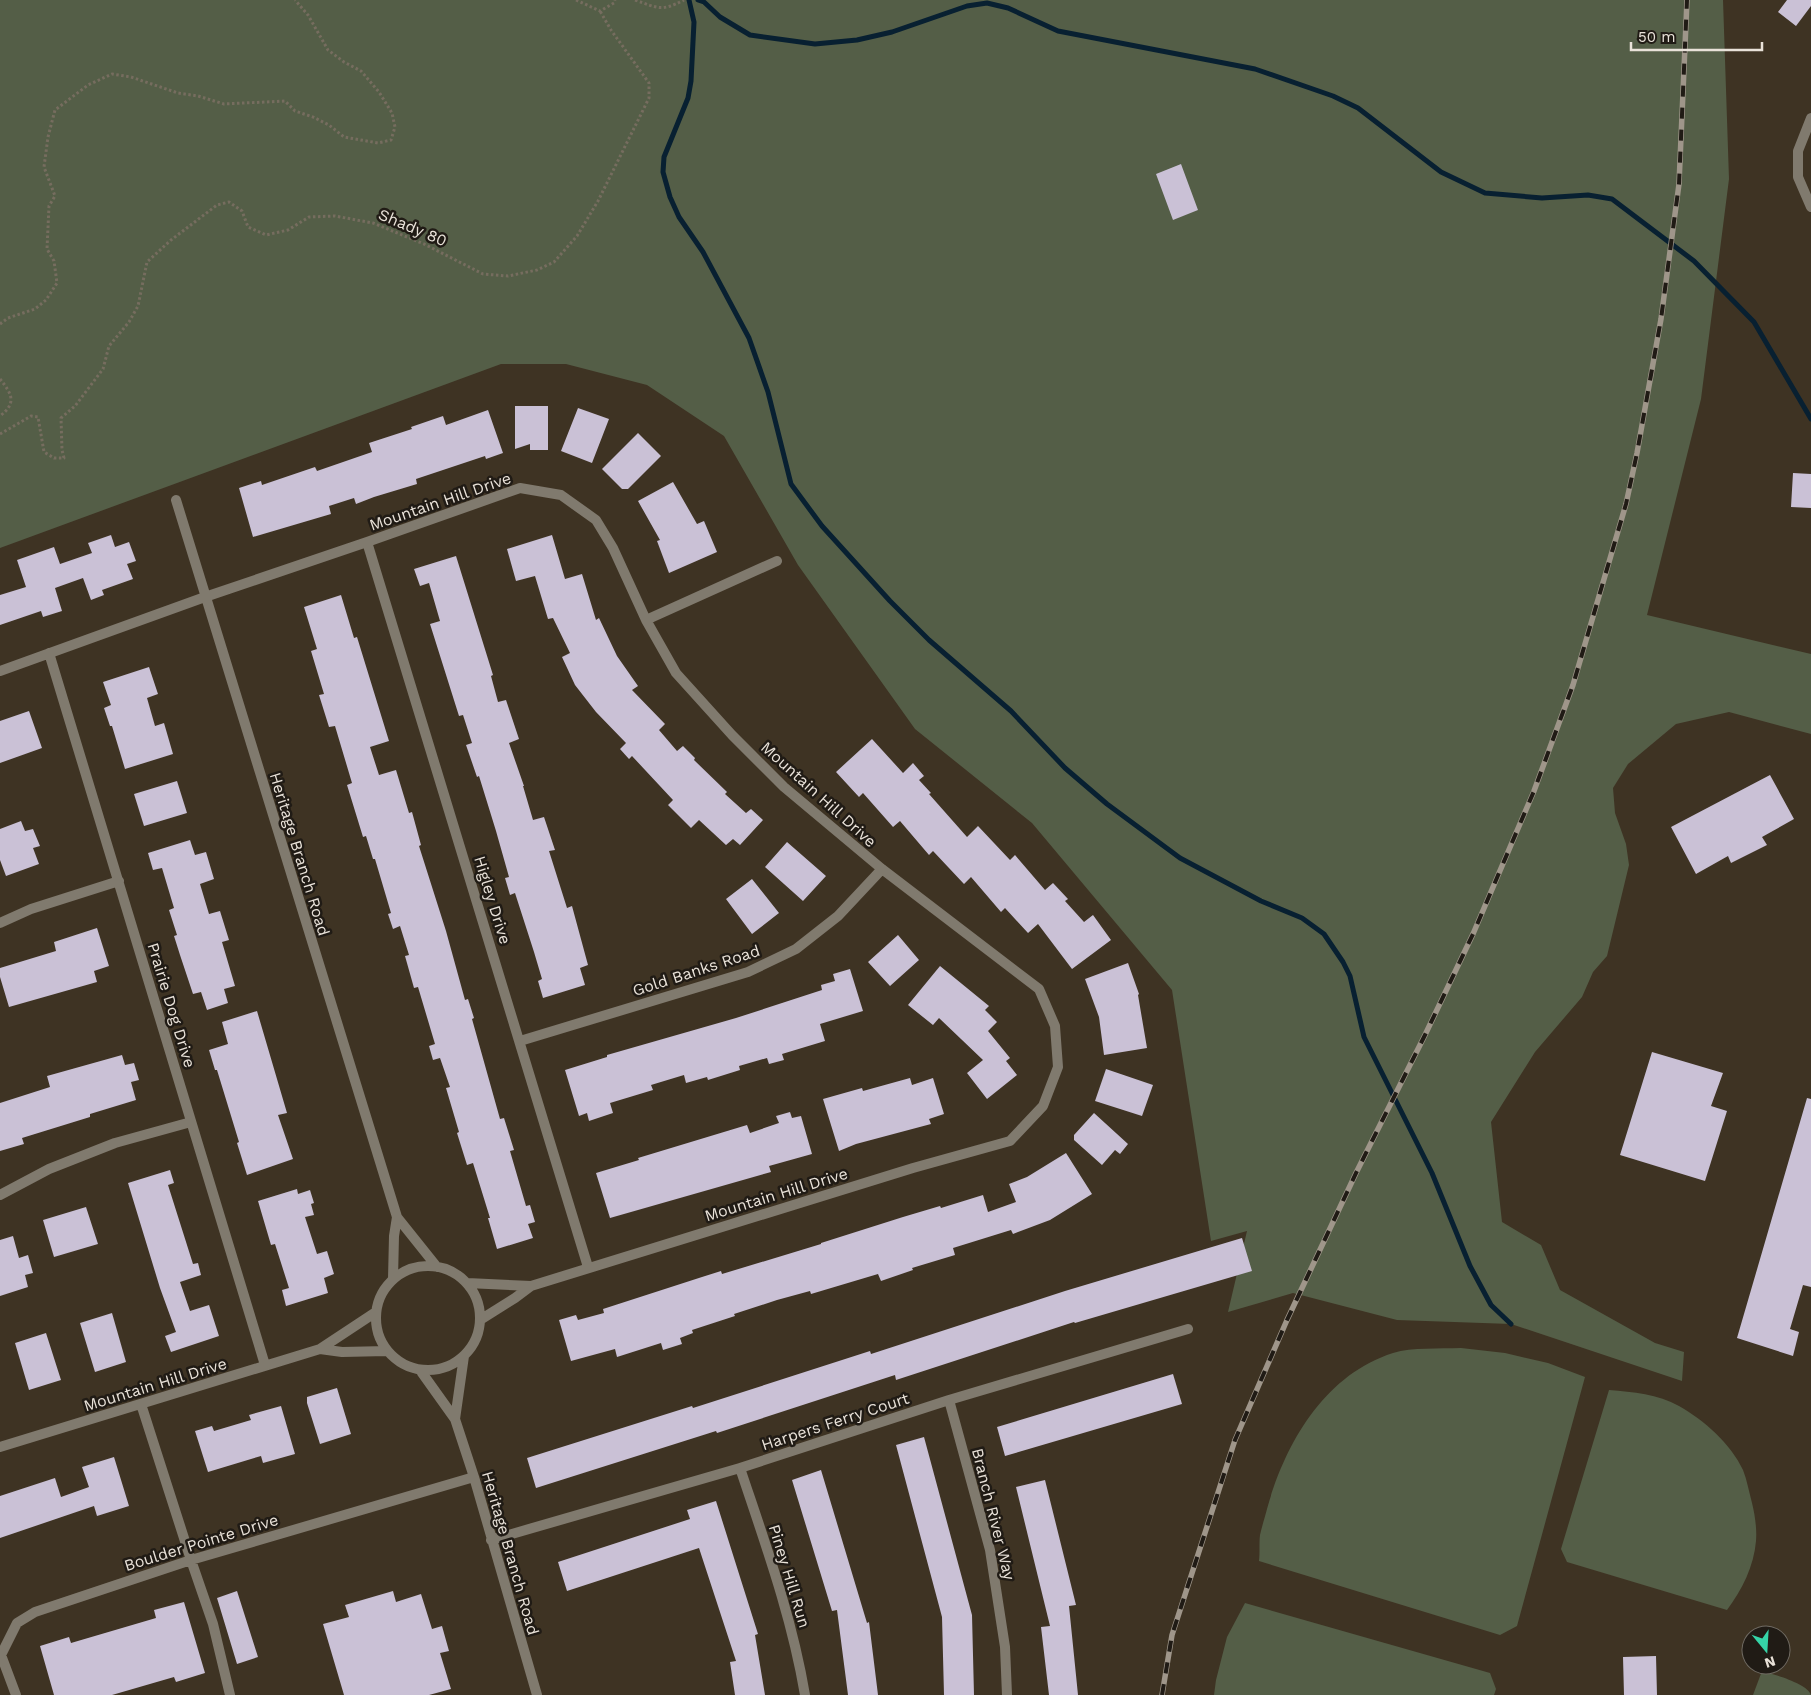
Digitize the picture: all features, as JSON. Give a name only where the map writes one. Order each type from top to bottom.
[{"type":"street","points":[[1811,118],[1798,150],[1798,177],[1811,206]]},
{"type":"street","name":"Mountain Hill Drive","points":[[0,671],[205,597],[520,488],[560,495],[596,520],[613,548],[646,620],[676,673],[732,735],[784,787],[882,869],[1039,990],[1055,1026],[1058,1067],[1043,1106],[1010,1141],[530,1286],[480,1320]]},
{"type":"street","name":"Heritage Branch Road","points":[[176,500],[397,1217],[437,1267]]},
{"type":"street","name":"Higley Drive","points":[[368,542],[588,1267]]},
{"type":"street","points":[[646,620],[777,561]]},
{"type":"street","name":"Prairie Dog Drive","points":[[49,653],[265,1365]]},
{"type":"street","name":"Gold Banks Road","points":[[520,1041],[748,972],[796,950],[838,916],[882,869]]},
{"type":"street","points":[[0,923],[31,909],[119,881]]},
{"type":"street","points":[[0,1195],[49,1169],[107,1146],[191,1122]]},
{"type":"street","name":"Heritage Branch Road","points":[[393,1279],[394,1236],[397,1217]]},
{"type":"street","points":[[422,1266],[437,1267],[453,1272],[467,1283],[475,1294],[479,1306],[478,1334],[464,1356],[451,1365],[436,1370],[420,1370],[402,1364],[387,1351],[380,1339],[376,1326],[376,1312],[385,1288],[393,1279],[406,1270],[422,1266]]},
{"type":"street","name":"Mountain Hill Drive","points":[[467,1283],[530,1286]]},
{"type":"street","name":"Mountain Hill Drive","points":[[0,1447],[320,1349],[376,1312]]},
{"type":"street","name":"Harpers Ferry Court","points":[[491,1540],[740,1468],[949,1400],[1188,1329]]},
{"type":"street","name":"Mountain Hill Drive","points":[[320,1349],[342,1352],[387,1351]]},
{"type":"street","name":"Heritage Branch Road","points":[[455,1419],[464,1356]]},
{"type":"street","name":"Heritage Branch Road","points":[[420,1370],[455,1419],[474,1477],[537,1695]]},
{"type":"street","name":"Branch River Way","points":[[949,1400],[990,1550],[1006,1647],[1007,1695]]},
{"type":"street","points":[[141,1404],[213,1624],[230,1695]]},
{"type":"street","name":"Piney Hill Run","points":[[740,1468],[784,1599],[800,1665],[805,1695]]},
{"type":"street","name":"Boulder Pointe Drive","points":[[16,1695],[1,1655],[17,1622],[35,1612],[191,1560],[474,1477]]},
{"type":"path","points":[[0,324],[8,318],[35,309],[46,300],[57,283],[54,261],[48,249],[49,206],[55,196],[44,167],[48,137],[55,110],[88,85],[112,74],[131,77],[178,93],[198,96],[224,104],[285,101],[295,111],[329,125],[344,137],[378,143],[391,140],[395,128],[392,113],[379,92],[361,71],[344,62],[328,50],[308,15],[295,0]]},
{"type":"path","points":[[576,0],[600,11],[614,3],[615,0]]},
{"type":"path","points":[[635,0],[662,9],[684,0]]},
{"type":"path","name":"Shady 80","points":[[0,434],[31,416],[38,417],[44,452],[54,458],[64,458],[61,418],[75,406],[102,369],[109,346],[129,322],[138,306],[147,262],[171,240],[217,205],[229,202],[242,211],[248,227],[266,235],[288,230],[309,217],[335,216],[373,223],[424,244],[483,274],[508,276],[538,270],[554,262],[577,236],[598,201],[649,98],[648,83],[600,11]]},
{"type":"path","points":[[0,379],[9,390],[11,399],[10,407],[0,416]]},
{"type":"green space","points":[[0,0],[1723,0],[1729,179],[1701,399],[1647,615],[1811,654],[1811,734],[1729,712],[1676,724],[1628,764],[1613,788],[1615,813],[1626,844],[1629,865],[1607,956],[1593,972],[1582,997],[1535,1052],[1491,1122],[1502,1222],[1541,1245],[1560,1290],[1655,1343],[1684,1352],[1682,1381],[1511,1324],[1397,1320],[1293,1293],[1228,1312],[1247,1231],[1211,1241],[1172,990],[1032,823],[915,729],[798,565],[724,436],[647,385],[566,364],[501,364],[0,548]]},
{"type":"green space","points":[[1461,1348],[1505,1353],[1548,1363],[1585,1377],[1517,1626],[1500,1635],[1259,1561],[1261,1532],[1275,1485],[1285,1460],[1311,1415],[1328,1395],[1347,1378],[1369,1363],[1393,1353],[1417,1349]]},
{"type":"green space","points":[[1609,1390],[1654,1396],[1679,1406],[1698,1418],[1716,1434],[1738,1460],[1743,1470],[1753,1508],[1756,1541],[1753,1560],[1746,1577],[1738,1594],[1727,1610],[1567,1562],[1561,1549]]},
{"type":"green space","points":[[1245,1603],[1490,1673],[1496,1689],[1494,1695],[1214,1695],[1227,1637]]},
{"type":"green space","points":[[1760,1675],[1775,1675],[1797,1683],[1804,1687],[1811,1695],[1753,1695]]},
{"type":"building","points":[[1787,0],[1811,0],[1811,6],[1796,26],[1778,12]]},
{"type":"building","points":[[1181,164],[1198,210],[1173,220],[1156,174]]},
{"type":"building","points":[[515,406],[548,406],[548,450],[530,450],[530,444],[515,449]]},
{"type":"building","points":[[578,408],[609,419],[592,463],[561,451]]},
{"type":"building","points":[[488,410],[503,453],[486,459],[485,456],[416,479],[417,484],[356,504],[354,498],[329,506],[331,514],[253,537],[239,488],[261,481],[262,485],[315,467],[317,471],[372,452],[369,443],[412,429],[411,427],[443,416],[446,425]]},
{"type":"building","points":[[638,433],[661,456],[628,489],[622,489],[602,469]]},
{"type":"building","points":[[1793,473],[1811,474],[1811,508],[1791,507]]},
{"type":"building","points":[[673,482],[697,524],[704,521],[717,552],[669,573],[657,541],[660,540],[638,501]]},
{"type":"building","points":[[111,535],[115,547],[129,542],[136,561],[127,564],[133,579],[102,590],[104,595],[91,600],[83,578],[55,588],[62,611],[43,617],[41,611],[0,625],[0,595],[26,587],[17,560],[54,547],[60,564],[92,553],[88,543]]},
{"type":"building","points":[[552,535],[565,579],[582,574],[596,620],[599,618],[617,656],[638,686],[632,690],[665,724],[659,730],[677,751],[683,746],[695,758],[694,760],[727,792],[725,794],[746,813],[751,809],[763,820],[740,845],[733,839],[726,845],[699,820],[691,828],[668,805],[673,800],[632,756],[629,759],[620,749],[626,743],[596,712],[575,685],[562,657],[570,653],[553,618],[548,619],[535,576],[516,581],[507,549]]},
{"type":"building","points":[[456,556],[493,675],[491,676],[498,702],[506,700],[519,739],[509,743],[524,786],[533,820],[544,817],[555,850],[549,851],[567,908],[572,906],[588,965],[580,968],[585,985],[543,998],[538,981],[542,979],[534,952],[515,893],[510,895],[505,878],[509,877],[496,831],[479,776],[477,777],[466,745],[472,743],[463,715],[459,716],[430,624],[440,621],[429,583],[420,586],[414,569]]},
{"type":"building","points":[[341,595],[354,638],[357,637],[389,741],[370,747],[379,775],[396,770],[409,813],[412,812],[421,845],[419,846],[446,931],[465,1000],[468,999],[474,1018],[472,1019],[500,1119],[504,1118],[514,1150],[510,1151],[526,1206],[530,1205],[535,1222],[528,1224],[533,1238],[497,1249],[488,1218],[490,1218],[473,1163],[467,1165],[457,1133],[459,1132],[446,1088],[450,1087],[440,1058],[433,1060],[429,1046],[435,1044],[418,987],[414,988],[405,956],[409,955],[400,926],[393,929],[388,914],[391,913],[375,859],[373,859],[366,836],[363,837],[347,785],[352,783],[335,726],[329,727],[319,695],[324,694],[311,651],[317,649],[304,607]]},
{"type":"building","points":[[149,667],[158,694],[147,698],[155,726],[164,723],[173,754],[125,769],[112,726],[110,726],[104,708],[111,705],[103,682]]},
{"type":"building","points":[[29,711],[42,748],[0,763],[0,721]]},
{"type":"building","points":[[872,739],[903,773],[913,763],[924,776],[919,780],[931,793],[929,794],[967,837],[978,826],[1010,860],[1015,855],[1045,890],[1053,883],[1068,899],[1065,901],[1084,922],[1093,915],[1111,940],[1072,969],[1038,924],[1028,933],[1005,908],[1001,912],[971,877],[964,884],[933,851],[929,855],[900,821],[893,827],[863,793],[859,797],[836,772]]},
{"type":"building","points":[[1770,775],[1794,819],[1762,837],[1767,845],[1731,863],[1728,856],[1696,874],[1671,827]]},
{"type":"building","points":[[177,781],[187,813],[144,826],[134,794]]},
{"type":"building","points":[[21,821],[25,831],[33,829],[40,846],[33,848],[39,864],[6,876],[0,860],[0,829]]},
{"type":"building","points":[[190,840],[195,855],[206,852],[214,879],[200,884],[209,914],[220,911],[229,940],[222,942],[235,986],[224,989],[228,1003],[207,1010],[201,992],[193,994],[180,955],[174,936],[177,935],[169,910],[174,908],[162,868],[153,870],[148,853]]},
{"type":"building","points":[[787,842],[826,876],[803,901],[765,867]]},
{"type":"building","points":[[752,879],[779,913],[752,934],[726,899]]},
{"type":"building","points":[[97,928],[109,966],[94,971],[97,982],[9,1007],[0,977],[0,968],[56,951],[54,942]]},
{"type":"building","points":[[898,935],[919,960],[890,986],[868,962]]},
{"type":"building","points":[[1128,963],[1139,994],[1147,1048],[1104,1055],[1099,1017],[1085,979]]},
{"type":"building","points":[[940,966],[989,1006],[985,1010],[997,1022],[988,1031],[1010,1058],[1006,1061],[1017,1075],[987,1099],[967,1073],[983,1060],[939,1018],[933,1025],[908,1005]]},
{"type":"building","points":[[850,969],[863,1011],[820,1024],[825,1041],[782,1054],[784,1060],[769,1064],[767,1058],[739,1066],[740,1070],[708,1080],[707,1077],[686,1083],[684,1075],[651,1085],[653,1090],[610,1103],[613,1113],[589,1121],[587,1113],[579,1116],[565,1070],[607,1057],[607,1055],[736,1018],[822,990],[821,985],[835,981],[833,974]]},
{"type":"building","points":[[257,1011],[287,1113],[278,1115],[293,1159],[247,1175],[237,1143],[239,1142],[209,1050],[228,1044],[222,1022]]},
{"type":"building","points":[[1652,1052],[1723,1073],[1711,1106],[1727,1111],[1705,1181],[1620,1155]]},
{"type":"building","points":[[122,1055],[125,1065],[134,1063],[139,1080],[131,1082],[136,1100],[90,1114],[90,1117],[22,1138],[24,1144],[0,1151],[0,1103],[50,1087],[47,1076]]},
{"type":"building","points":[[1106,1069],[1153,1085],[1142,1116],[1095,1101]]},
{"type":"building","points":[[910,1078],[912,1085],[933,1078],[944,1114],[929,1119],[931,1124],[856,1144],[839,1151],[823,1099],[862,1088],[863,1091]]},
{"type":"building","points":[[1807,1098],[1811,1099],[1811,1287],[1803,1285],[1790,1329],[1799,1332],[1793,1356],[1737,1338]]},
{"type":"building","points":[[790,1112],[792,1118],[801,1116],[812,1154],[769,1166],[771,1172],[610,1218],[596,1173],[639,1160],[638,1158],[747,1125],[750,1133],[779,1123],[776,1116]]},
{"type":"building","points":[[1094,1113],[1128,1144],[1120,1154],[1115,1150],[1102,1165],[1074,1140],[1074,1135]]},
{"type":"building","points":[[1066,1153],[1092,1194],[1050,1220],[1013,1234],[1011,1230],[953,1248],[955,1255],[912,1268],[913,1270],[881,1281],[878,1274],[811,1294],[810,1291],[777,1300],[734,1314],[735,1316],[692,1330],[693,1333],[680,1338],[682,1344],[663,1350],[661,1343],[617,1357],[615,1349],[571,1361],[559,1320],[576,1315],[578,1320],[604,1313],[603,1309],[721,1271],[722,1274],[903,1217],[983,1195],[988,1212],[1016,1202],[1009,1184],[1027,1177]]},
{"type":"building","points":[[170,1170],[174,1183],[168,1185],[193,1264],[198,1263],[201,1275],[180,1282],[190,1311],[209,1305],[219,1336],[171,1352],[165,1336],[176,1332],[160,1288],[128,1183]]},
{"type":"building","points":[[297,1189],[298,1194],[310,1190],[314,1203],[311,1204],[314,1215],[305,1217],[317,1254],[327,1251],[334,1274],[324,1278],[328,1293],[286,1306],[282,1290],[289,1288],[275,1244],[271,1245],[258,1201]]},
{"type":"building","points":[[86,1207],[98,1244],[54,1257],[43,1220]]},
{"type":"building","points":[[13,1236],[19,1258],[28,1255],[33,1273],[25,1275],[28,1287],[0,1296],[0,1240]]},
{"type":"building","points":[[1242,1238],[1252,1271],[1074,1322],[896,1380],[895,1375],[717,1433],[716,1431],[536,1488],[527,1458],[692,1406],[693,1408],[870,1351],[871,1354],[1065,1291]]},
{"type":"building","points":[[112,1313],[126,1362],[95,1372],[80,1323]]},
{"type":"building","points":[[46,1333],[61,1380],[29,1390],[15,1343]]},
{"type":"building","points":[[1173,1374],[1182,1404],[1005,1456],[997,1427]]},
{"type":"building","points":[[337,1388],[351,1434],[320,1444],[307,1403],[307,1397]]},
{"type":"building","points":[[281,1406],[295,1454],[263,1463],[261,1456],[208,1472],[195,1431],[212,1426],[214,1431],[251,1420],[249,1415]]},
{"type":"building","points":[[924,1437],[972,1615],[974,1695],[944,1695],[942,1617],[896,1445]]},
{"type":"building","points":[[114,1457],[129,1506],[97,1516],[94,1506],[0,1538],[0,1496],[55,1478],[61,1497],[89,1487],[82,1467]]},
{"type":"building","points":[[821,1470],[867,1623],[869,1622],[878,1695],[848,1695],[837,1610],[832,1611],[792,1480]]},
{"type":"building","points":[[1045,1480],[1076,1605],[1069,1606],[1078,1695],[1049,1695],[1041,1627],[1050,1626],[1016,1487]]},
{"type":"building","points":[[716,1501],[758,1634],[755,1635],[765,1695],[735,1695],[730,1662],[736,1661],[699,1548],[567,1591],[558,1562],[690,1519],[687,1510]]},
{"type":"building","points":[[237,1591],[258,1657],[237,1664],[217,1598]]},
{"type":"building","points":[[393,1591],[396,1602],[421,1594],[432,1629],[442,1626],[449,1651],[440,1653],[451,1689],[429,1695],[344,1695],[323,1624],[349,1617],[345,1605]]},
{"type":"building","points":[[184,1602],[205,1673],[176,1682],[174,1677],[112,1695],[54,1695],[40,1646],[69,1637],[71,1643],[156,1618],[154,1610]]},
{"type":"building","points":[[1656,1656],[1657,1695],[1624,1695],[1623,1657]]},
{"type":"waterway","points":[[689,0],[694,22],[691,81],[688,98],[664,157],[663,172],[670,197],[679,217],[703,252],[749,338],[768,392],[791,484],[822,526],[890,601],[929,640],[1011,711],[1065,768],[1107,804],[1180,858],[1261,901],[1302,918],[1324,934],[1350,976],[1364,1037],[1432,1173],[1470,1266],[1491,1305],[1511,1324]]},
{"type":"waterway","points":[[698,0],[704,2],[720,17],[750,35],[815,44],[857,40],[892,32],[967,6],[987,3],[1008,8],[1058,31],[1255,69],[1333,96],[1358,108],[1441,172],[1485,193],[1542,198],[1588,195],[1612,199],[1694,261],[1754,322],[1811,419]]},
{"type":"railway","points":[[1162,1695],[1172,1635],[1235,1440],[1287,1320],[1357,1171],[1473,934],[1534,791],[1573,685],[1626,504],[1661,319],[1679,184],[1687,0]]}]
